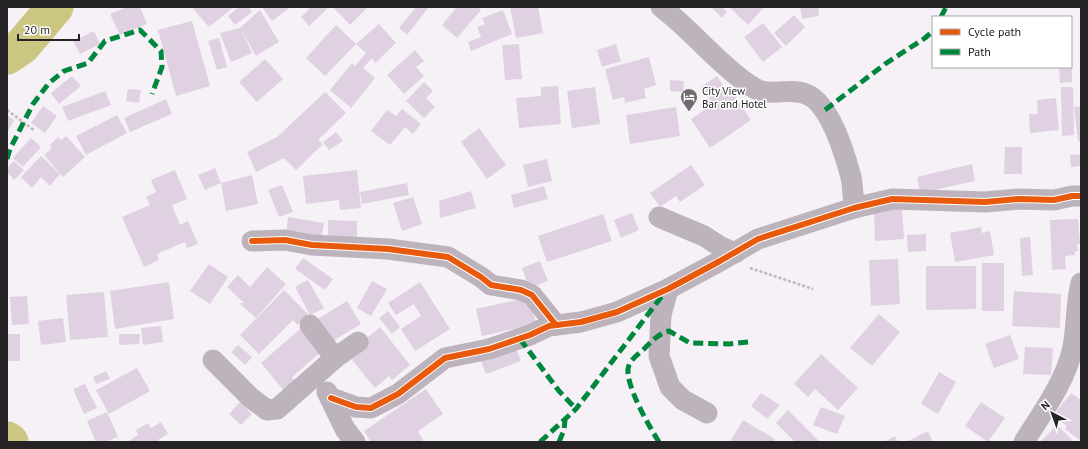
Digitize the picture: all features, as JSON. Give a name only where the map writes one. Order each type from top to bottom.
[{"type":"street","points":[[661,7],[730,70],[748,84],[761,91],[785,91],[806,94],[816,100],[825,110],[841,145],[851,179],[854,208]]},
{"type":"street","points":[[331,398],[356,407],[371,408],[398,394],[445,358],[489,349],[556,325],[581,322],[617,312],[668,289],[758,239],[854,208],[892,199],[985,202],[1019,199],[1054,200],[1081,196]]},
{"type":"street","points":[[659,217],[704,236],[721,247],[728,257]]},
{"type":"street","points":[[252,241],[285,240],[312,245],[388,249],[448,257],[481,277],[491,285],[521,290],[532,295],[556,325]]},
{"type":"street","points":[[1024,442],[1062,378],[1069,362],[1073,347],[1078,295],[1081,282]]},
{"type":"street","points":[[668,289],[661,315],[659,356],[670,387],[683,400],[707,412]]},
{"type":"street","points":[[310,325],[335,358]]},
{"type":"street","points":[[213,360],[251,398],[267,410],[277,409],[335,358],[358,342]]},
{"type":"street","points":[[315,377],[331,398],[346,429],[355,442]]},
{"type":"path","points":[[7,110],[35,132]]},
{"type":"path","points":[[728,257],[750,268],[813,289]]},
{"type":"building","points":[[127,7],[140,7],[147,24],[120,35],[110,14]]},
{"type":"building","points":[[192,7],[234,7],[209,27]]},
{"type":"building","points":[[239,7],[248,7],[252,12],[235,25],[228,16]]},
{"type":"building","points":[[262,7],[291,7],[272,21]]},
{"type":"building","points":[[311,7],[325,7],[327,9],[309,26],[301,17]]},
{"type":"building","points":[[333,7],[368,7],[350,25]]},
{"type":"building","points":[[416,7],[428,8],[407,35],[399,28]]},
{"type":"building","points":[[457,7],[478,7],[481,10],[457,38],[442,25]]},
{"type":"building","points":[[510,7],[538,7],[543,33],[516,38]]},
{"type":"building","points":[[711,7],[722,7],[727,12],[722,18]]},
{"type":"building","points":[[729,7],[764,7],[748,25]]},
{"type":"building","points":[[800,7],[818,7],[819,16],[802,19]]},
{"type":"building","points":[[260,10],[279,42],[256,56],[242,31],[252,53],[231,62],[220,33],[240,28]]},
{"type":"building","points":[[503,10],[512,34],[471,51],[468,42],[481,37],[477,27],[485,24],[482,18]]},
{"type":"building","points":[[794,15],[805,27],[786,46],[774,33]]},
{"type":"building","points":[[192,21],[210,86],[176,96],[158,30]]},
{"type":"building","points":[[763,23],[782,47],[763,62],[744,37]]},
{"type":"building","points":[[379,24],[396,43],[375,63],[372,58],[363,68],[375,78],[351,108],[330,90],[352,63],[355,66],[366,53],[356,44]]},
{"type":"building","points":[[336,25],[356,44],[325,76],[306,58]]},
{"type":"building","points":[[94,31],[100,44],[80,54],[73,41]]},
{"type":"building","points":[[219,38],[227,67],[217,70],[208,41]]},
{"type":"building","points":[[519,44],[522,79],[505,80],[502,45]]},
{"type":"building","points":[[616,44],[621,61],[602,67],[597,50]]},
{"type":"building","points":[[415,50],[424,61],[416,67],[424,76],[404,94],[387,75]]},
{"type":"building","points":[[649,57],[656,85],[644,89],[646,98],[625,103],[624,97],[613,100],[605,69]]},
{"type":"building","points":[[265,59],[283,79],[257,102],[239,82]]},
{"type":"building","points":[[1059,68],[1072,68],[1072,82],[1060,83]]},
{"type":"building","points":[[72,76],[81,86],[59,104],[51,93]]},
{"type":"building","points":[[717,76],[727,91],[730,89],[751,120],[710,148],[691,119],[713,104],[701,87]]},
{"type":"building","points":[[670,80],[684,81],[683,92],[670,91]]},
{"type":"building","points":[[424,82],[433,91],[426,98],[435,107],[424,118],[406,101]]},
{"type":"building","points":[[558,86],[561,124],[519,128],[516,98],[541,96],[541,87]]},
{"type":"building","points":[[595,87],[600,124],[572,128],[567,91]]},
{"type":"building","points":[[1061,87],[1073,87],[1074,135],[1062,136]]},
{"type":"building","points":[[128,89],[141,90],[139,103],[126,101]]},
{"type":"building","points":[[105,91],[111,105],[68,121],[62,107]]},
{"type":"building","points":[[325,92],[346,113],[318,140],[323,144],[296,170],[284,158],[256,172],[247,152],[277,137]]},
{"type":"building","points":[[1056,98],[1059,130],[1030,133],[1029,114],[1038,114],[1037,100]]},
{"type":"building","points":[[166,99],[172,114],[130,132],[124,118]]},
{"type":"building","points":[[43,106],[57,116],[45,133],[31,123]]},
{"type":"building","points":[[1081,106],[1081,141],[1078,141],[1074,107]]},
{"type":"building","points":[[676,107],[680,136],[630,144],[626,115]]},
{"type":"building","points":[[402,109],[421,124],[413,134],[405,127],[390,145],[371,131],[387,110],[396,116]]},
{"type":"building","points":[[7,115],[14,120],[7,133]]},
{"type":"building","points":[[117,115],[127,133],[86,155],[76,136]]},
{"type":"building","points":[[479,128],[506,165],[487,179],[461,142]]},
{"type":"building","points":[[336,132],[343,141],[329,150],[323,142]]},
{"type":"building","points":[[66,136],[85,157],[63,177],[44,155],[52,148],[50,145],[58,137],[61,140]]},
{"type":"building","points":[[31,138],[41,147],[23,167],[13,158]]},
{"type":"building","points":[[1005,147],[1022,147],[1022,174],[1004,174]]},
{"type":"building","points":[[1081,154],[1081,166],[1071,167],[1070,155]]},
{"type":"building","points":[[41,156],[60,174],[50,186],[41,177],[32,188],[21,177]]},
{"type":"building","points":[[547,159],[552,181],[528,187],[523,165]]},
{"type":"building","points":[[14,161],[24,170],[14,180],[7,172],[7,168]]},
{"type":"building","points":[[972,164],[975,181],[920,193],[917,177]]},
{"type":"building","points":[[691,165],[705,185],[680,202],[676,196],[660,207],[650,193]]},
{"type":"building","points":[[215,168],[221,183],[205,190],[198,175]]},
{"type":"building","points":[[175,170],[187,199],[172,205],[180,225],[188,221],[198,244],[187,248],[185,242],[157,254],[159,260],[144,267],[122,217],[150,205],[146,197],[156,192],[151,180]]},
{"type":"building","points":[[357,170],[361,208],[340,210],[339,200],[306,204],[303,176]]},
{"type":"building","points":[[252,175],[258,204],[226,211],[221,183]]},
{"type":"building","points":[[407,183],[409,195],[362,204],[360,192]]},
{"type":"building","points":[[282,185],[293,212],[279,217],[268,190]]},
{"type":"building","points":[[544,186],[548,199],[514,208],[511,195]]},
{"type":"building","points":[[471,191],[476,208],[440,218],[439,201]]},
{"type":"building","points":[[413,197],[422,224],[402,231],[393,203]]},
{"type":"building","points":[[902,209],[904,239],[875,241],[874,211]]},
{"type":"building","points":[[632,213],[639,230],[621,238],[614,220]]},
{"type":"building","points":[[603,214],[612,241],[547,262],[538,236]]},
{"type":"building","points":[[288,217],[324,223],[321,240],[286,234]]},
{"type":"building","points":[[1078,219],[1080,244],[1077,244],[1078,251],[1075,252],[1075,255],[1065,256],[1066,269],[1052,270],[1050,220]]},
{"type":"building","points":[[328,220],[357,221],[357,238],[328,238]]},
{"type":"building","points":[[981,227],[982,233],[990,231],[994,255],[955,262],[950,233]]},
{"type":"building","points":[[926,234],[926,251],[908,252],[907,235]]},
{"type":"building","points":[[1030,237],[1033,275],[1022,276],[1020,238]]},
{"type":"building","points":[[303,258],[333,279],[325,290],[295,269]]},
{"type":"building","points":[[898,259],[900,304],[871,306],[869,260]]},
{"type":"building","points":[[540,261],[548,281],[529,288],[522,268]]},
{"type":"building","points":[[982,263],[1004,263],[1004,311],[982,311]]},
{"type":"building","points":[[209,264],[228,277],[210,304],[190,291]]},
{"type":"building","points":[[926,266],[976,266],[976,309],[926,310]]},
{"type":"building","points":[[267,267],[286,284],[256,318],[239,303],[244,303],[227,287],[238,275],[250,287]]},
{"type":"building","points":[[308,280],[324,308],[310,315],[295,287]]},
{"type":"building","points":[[372,281],[387,289],[371,316],[357,308]]},
{"type":"building","points":[[169,282],[174,319],[115,329],[110,291]]},
{"type":"building","points":[[420,282],[450,329],[415,351],[401,329],[421,316],[414,304],[396,315],[388,303]]},
{"type":"building","points":[[284,290],[308,314],[297,325],[293,320],[259,354],[240,335]]},
{"type":"building","points":[[1014,291],[1061,294],[1060,328],[1012,326]]},
{"type":"building","points":[[104,292],[108,337],[70,340],[66,295]]},
{"type":"building","points":[[27,296],[29,324],[12,325],[10,297]]},
{"type":"building","points":[[530,297],[536,324],[482,336],[476,309]]},
{"type":"building","points":[[347,301],[361,324],[329,343],[316,320]]},
{"type":"building","points":[[388,311],[400,327],[392,334],[379,318]]},
{"type":"building","points":[[879,314],[900,332],[872,366],[850,348]]},
{"type":"building","points":[[63,318],[66,342],[41,345],[38,321]]},
{"type":"building","points":[[161,326],[163,342],[143,345],[141,328]]},
{"type":"building","points":[[380,327],[410,365],[392,380],[389,376],[375,388],[352,360],[365,349],[361,343]]},
{"type":"building","points":[[301,328],[322,351],[292,377],[296,382],[285,392],[261,363]]},
{"type":"building","points":[[8,334],[20,334],[20,361],[8,361]]},
{"type":"building","points":[[119,334],[140,334],[139,344],[119,345]]},
{"type":"building","points":[[1010,335],[1019,359],[994,368],[985,344]]},
{"type":"building","points":[[238,345],[252,357],[245,365],[231,352]]},
{"type":"building","points":[[515,346],[521,361],[486,374],[480,359]]},
{"type":"building","points":[[1025,347],[1053,348],[1051,375],[1023,374]]},
{"type":"building","points":[[821,354],[858,388],[838,410],[815,389],[808,397],[794,384]]},
{"type":"building","points":[[137,368],[150,391],[109,414],[96,390]]},
{"type":"building","points":[[106,371],[110,379],[96,384],[93,377]]},
{"type":"building","points":[[939,372],[956,382],[938,414],[921,404]]},
{"type":"building","points":[[85,384],[97,408],[84,414],[73,389]]},
{"type":"building","points":[[426,389],[443,414],[418,431],[423,440],[420,442],[371,442],[364,431]]},
{"type":"building","points":[[761,393],[780,405],[767,419],[751,406]]},
{"type":"building","points":[[1071,393],[1081,400],[1081,441],[1065,429],[1067,426],[1053,416]]},
{"type":"building","points":[[240,402],[252,414],[241,425],[229,414]]},
{"type":"building","points":[[981,402],[1005,418],[988,442],[965,426]]},
{"type":"building","points":[[821,407],[845,416],[837,434],[813,425]]},
{"type":"building","points":[[788,410],[820,442],[795,442],[776,423]]},
{"type":"building","points":[[107,412],[118,437],[105,442],[96,442],[87,421]]},
{"type":"building","points":[[743,420],[775,439],[773,442],[730,442]]},
{"type":"building","points":[[161,422],[168,434],[158,440],[159,442],[129,442],[138,435],[136,430],[148,423],[151,428]]},
{"type":"building","points":[[1057,425],[1074,442],[1040,442]]},
{"type":"building","points":[[928,431],[933,442],[906,442]]},
{"type":"building","points":[[895,436],[898,442],[884,442]]},
{"type":"waterway","points":[[7,56],[22,46],[55,7]]},
{"type":"marked path","points":[[942,16],[946,7]]},
{"type":"marked path","points":[[7,159],[10,149],[33,104],[49,83],[64,71],[88,63],[105,41],[140,30],[161,51],[162,67],[152,94]]},
{"type":"marked path","points":[[825,110],[885,64],[932,32]]},
{"type":"marked path","points":[[540,442],[576,409],[665,292]]},
{"type":"marked path","points":[[659,442],[638,404],[629,381],[629,365],[632,361],[655,338],[669,331],[690,343],[729,344],[748,342]]},
{"type":"marked path","points":[[520,339],[559,391],[576,409]]},
{"type":"marked path","points":[[559,442],[564,430],[565,420]]},
{"type":"cycle path","points":[[331,398],[356,407],[371,408],[398,394],[445,358],[489,349],[530,335],[549,326],[581,322],[617,312],[668,289],[758,239],[854,208],[892,199],[985,202],[1019,199],[1054,200],[1072,196],[1081,196]]},
{"type":"cycle path","points":[[252,241],[285,240],[312,245],[388,249],[448,257],[481,277],[491,285],[521,290],[532,295],[556,325]]},
{"type":"place","name":"City View Bar and Hotel","points":[[689,112]]}]
